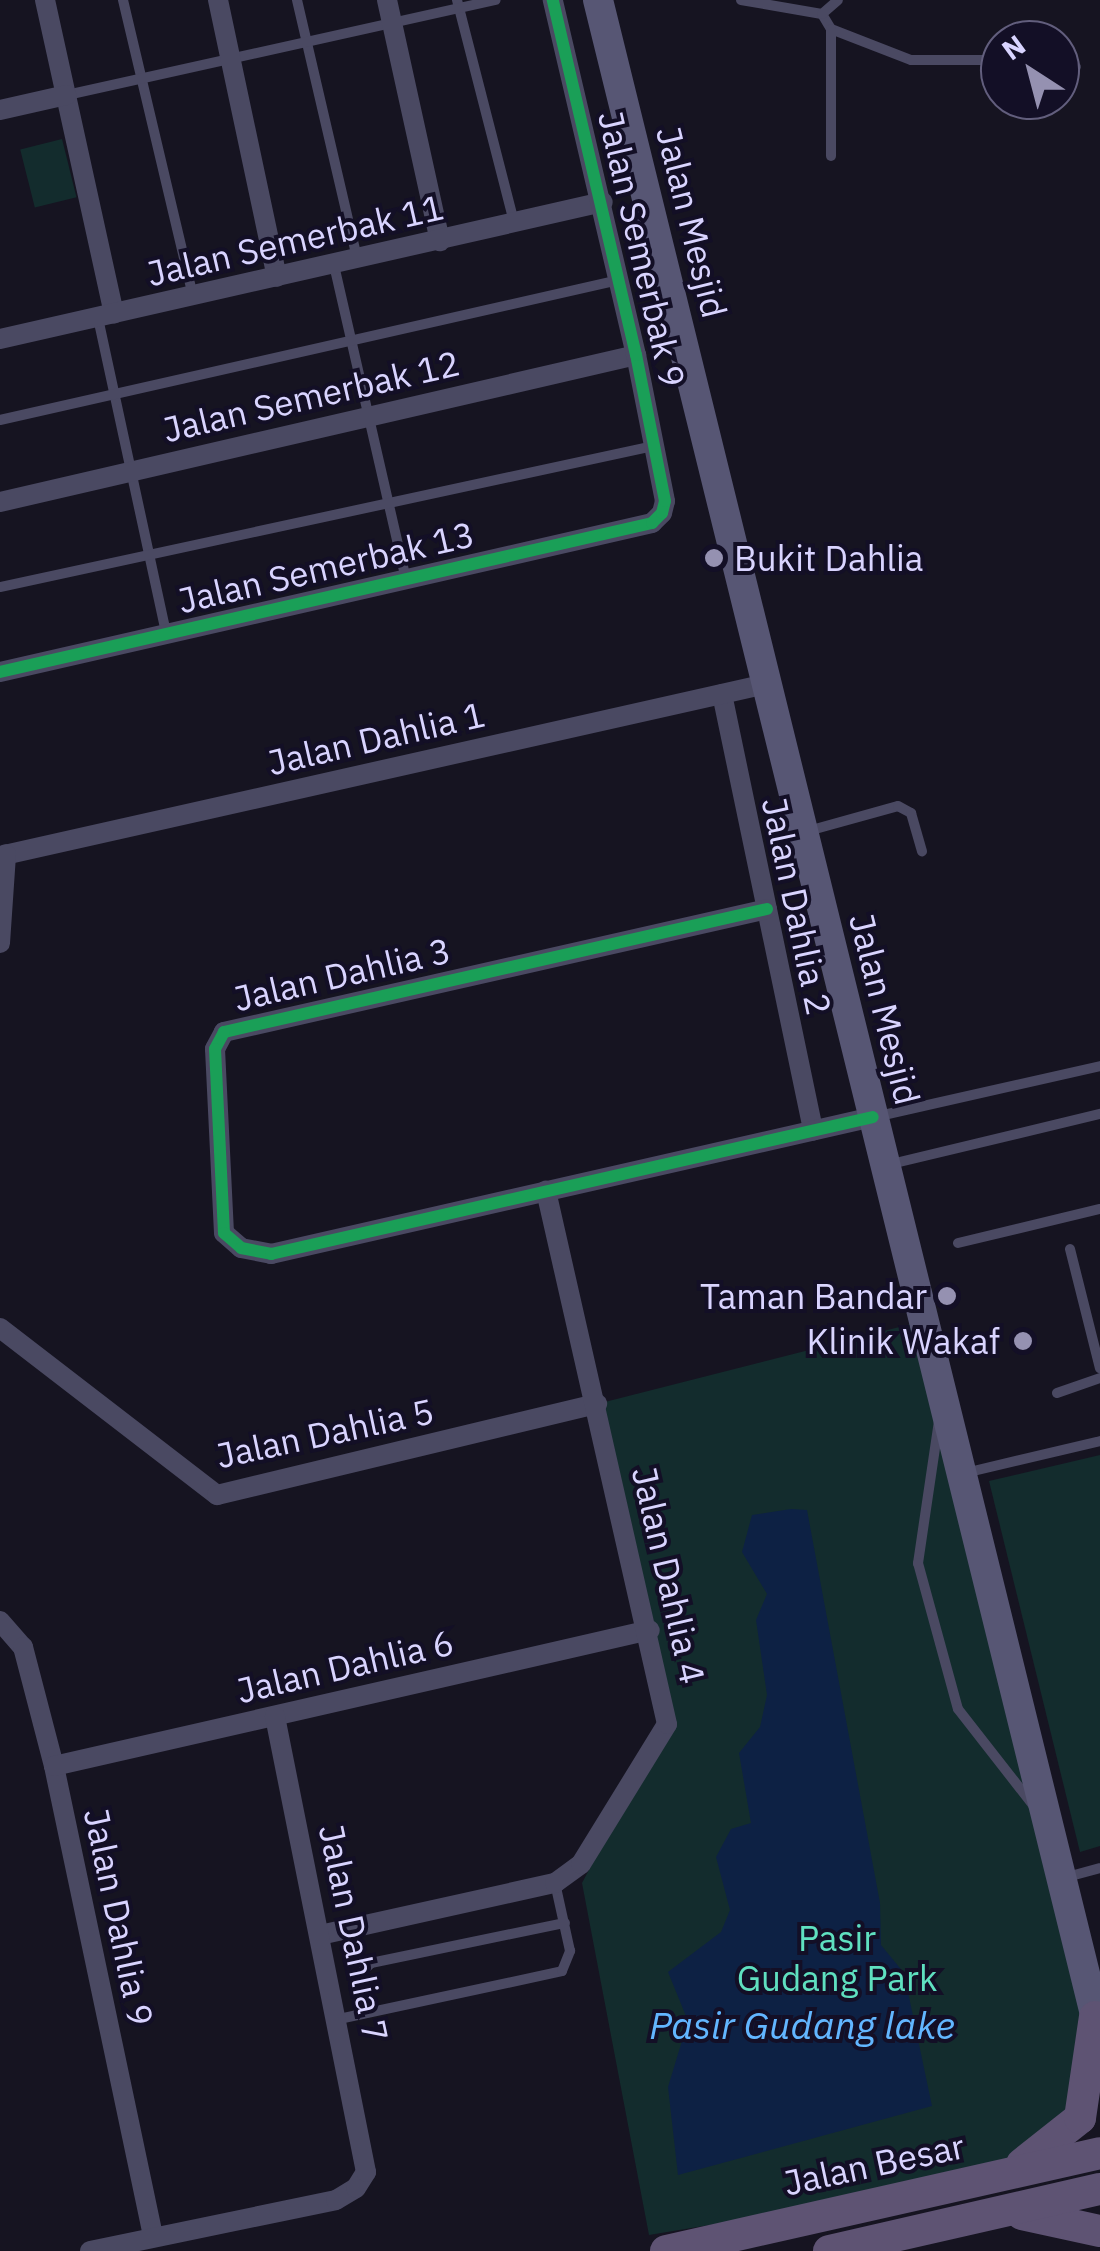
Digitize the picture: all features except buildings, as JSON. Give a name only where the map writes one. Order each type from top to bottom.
[{"type":"main road","name":"Jalan Mesjid","points":[[598,0],[1098,2026]]},
{"type":"main road","points":[[996,2178],[1040,2154],[1080,2118],[1098,2026]]},
{"type":"main road","name":"Jalan Besar","points":[[666,2251],[1100,2154]]},
{"type":"main road","name":"Jalan Besar","points":[[828,2251],[1100,2189]]},
{"type":"main road","points":[[1010,2210],[1100,2231]]},
{"type":"street","points":[[45,0],[106,315]]},
{"type":"street","points":[[218,0],[277,277]]},
{"type":"street","points":[[387,0],[440,241]]},
{"type":"street","name":"Jalan Semerbak 9","points":[[553,0],[636,354],[662,513]]},
{"type":"street","points":[[0,110],[66,95]]},
{"type":"street","name":"Jalan Semerbak 11","points":[[0,339],[603,202]]},
{"type":"street","name":"Jalan Semerbak 12","points":[[0,502],[636,354]]},
{"type":"street","name":"Jalan Semerbak 13","points":[[0,672],[652,523],[662,513]]},
{"type":"street","name":"Jalan Dahlia 1","points":[[3,855],[766,684]]},
{"type":"street","name":"Jalan Dahlia 2","points":[[722,694],[813,1131]]},
{"type":"street","points":[[0,943],[3,855]]},
{"type":"street","name":"Jalan Dahlia 3","points":[[546,1190],[271,1254],[241,1248],[223,1230],[216,1043],[244,1025],[767,910]]},
{"type":"street","points":[[546,1190],[873,1118]]},
{"type":"street","name":"Jalan Dahlia 4","points":[[546,1190],[650,1630],[666,1724],[580,1867],[555,1883]]},
{"type":"street","name":"Jalan Dahlia 5","points":[[0,1328],[217,1496],[597,1404]]},
{"type":"street","name":"Jalan Dahlia 9","points":[[0,1621],[23,1647],[54,1766],[153,2237]]},
{"type":"street","name":"Jalan Dahlia 6","points":[[54,1766],[650,1630]]},
{"type":"street","name":"Jalan Dahlia 7","points":[[153,2237],[336,2200],[356,2188],[368,2165],[275,1716]]},
{"type":"street","points":[[320,1935],[555,1883]]},
{"type":"street","points":[[90,2251],[153,2237]]},
{"type":"lane","points":[[124,0],[194,296]]},
{"type":"lane","points":[[297,0],[357,260]]},
{"type":"lane","points":[[66,95],[393,23],[458,4],[496,0]]},
{"type":"lane","points":[[741,0],[822,14],[831,29],[831,156]]},
{"type":"lane","points":[[822,14],[838,0]]},
{"type":"lane","points":[[458,4],[514,224]]},
{"type":"lane","points":[[831,29],[919,62],[980,60]]},
{"type":"lane","points":[[334,265],[406,579]]},
{"type":"lane","points":[[0,420],[620,279]]},
{"type":"lane","points":[[106,315],[112,394],[126,472],[166,634]]},
{"type":"lane","points":[[0,587],[388,500],[654,446]]},
{"type":"lane","points":[[803,833],[898,806],[911,813],[922,851]]},
{"type":"lane","points":[[873,1118],[1100,1066]]},
{"type":"lane","points":[[885,1166],[1100,1114]]},
{"type":"lane","points":[[958,1243],[1100,1209]]},
{"type":"lane","points":[[1070,1249],[1095,1316],[1100,1368]]},
{"type":"lane","points":[[1057,1393],[1100,1378]]},
{"type":"lane","points":[[942,1398],[918,1564],[960,1713],[1045,1816]]},
{"type":"lane","points":[[961,1474],[1100,1441]]},
{"type":"lane","points":[[1061,1878],[1100,1868]]},
{"type":"lane","points":[[338,2018],[562,1971],[570,1959],[555,1883]]},
{"type":"lane","points":[[362,2014],[356,1978],[364,1966],[564,1923]]},
{"type":"green space","points":[[62,139],[77,197],[35,208],[20,149]]},
{"type":"green space","name":"Pasir Gudang Park","points":[[923,1321],[1095,2017],[1087,2100],[996,2178],[649,2235],[582,1883],[664,1728],[597,1404]]},
{"type":"green space","points":[[1100,1455],[1100,1846],[1080,1852],[989,1481]]},
{"type":"water","name":"Pasir Gudang lake","points":[[807,1510],[880,1903],[881,1945],[904,1973],[932,2106],[678,2175],[668,2087],[688,2021],[668,1972],[721,1932],[730,1910],[716,1857],[731,1829],[751,1823],[739,1753],[760,1727],[767,1695],[756,1620],[767,1594],[742,1552],[752,1515]]},
{"type":"cycle path","points":[[0,672],[652,523],[662,513],[665,501],[636,355],[553,0]]},
{"type":"cycle path","points":[[767,909],[224,1032],[215,1049],[224,1233],[241,1248],[271,1254],[873,1117]]},
{"type":"place","name":"Bukit Dahlia","points":[[714,558]]},
{"type":"place","name":"Taman Bandar","points":[[947,1296]]},
{"type":"place","name":"Klinik Wakaf","points":[[1023,1341]]}]
